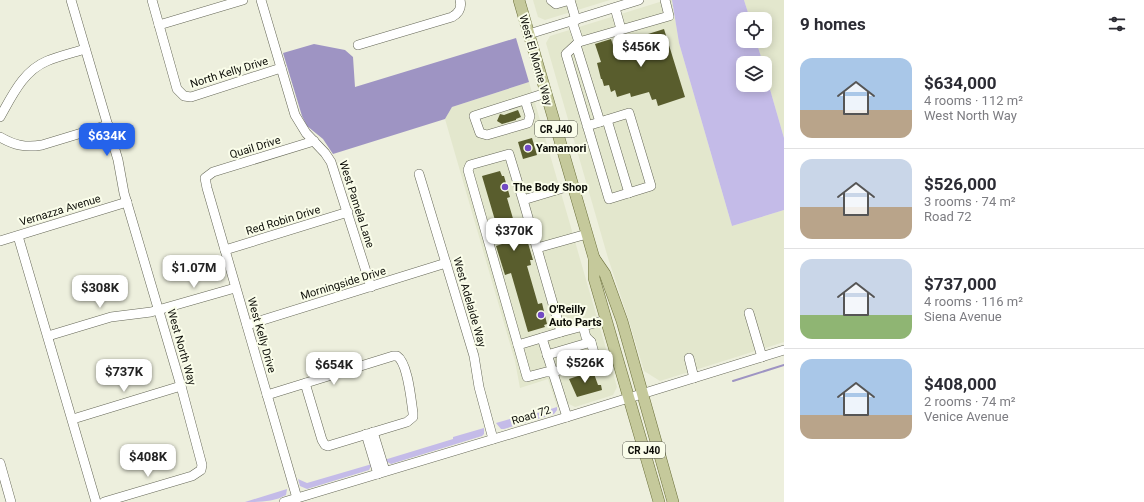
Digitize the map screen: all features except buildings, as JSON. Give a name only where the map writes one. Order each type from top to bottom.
[{"type":"main road","name":"West El Monte Way","points":[[519,0],[594,258],[594,278],[629,398]]},
{"type":"main road","name":"West El Monte Way","points":[[594,258],[608,281],[622,321],[643,394]]},
{"type":"main road","name":"CR J40","points":[[643,394],[674,502]]},
{"type":"main road","name":"CR J40","points":[[629,398],[659,502]]},
{"type":"street","name":"West North Way","points":[[71,0],[118,160],[127,202],[201,459],[201,470],[192,476],[104,502]]},
{"type":"street","points":[[152,0],[159,25],[243,0]]},
{"type":"street","name":"West Pamela Lane","points":[[261,0],[295,115],[306,133],[325,152],[332,162],[371,287]]},
{"type":"street","points":[[358,45],[452,17],[460,11],[460,0]]},
{"type":"street","points":[[550,0],[556,4],[570,0],[577,43],[629,193]]},
{"type":"street","points":[[529,34],[639,0]]},
{"type":"street","points":[[587,126],[628,113],[651,186],[609,199],[587,126],[566,54],[577,43],[669,16],[665,0]]},
{"type":"street","points":[[615,8],[621,29]]},
{"type":"street","name":"North Kelly Drive","points":[[159,25],[177,89],[184,96],[191,97],[281,68]]},
{"type":"street","points":[[0,117],[22,81],[30,73],[46,61],[85,50]]},
{"type":"street","points":[[525,100],[530,116],[528,122],[487,135],[480,133],[474,116],[546,93]]},
{"type":"street","points":[[0,137],[12,144],[30,147],[42,145],[108,125]]},
{"type":"street","name":"Quail Drive","points":[[206,178],[213,172],[314,141]]},
{"type":"street","points":[[561,332],[509,154],[470,165],[468,170],[528,377],[546,372],[553,372],[596,360],[591,342],[586,336],[583,326]]},
{"type":"street","name":"West Adelaide Way","points":[[419,174],[474,356],[479,387],[494,439]]},
{"type":"street","name":"West Kelly Drive","points":[[206,178],[205,183],[297,498]]},
{"type":"street","points":[[523,200],[573,185]]},
{"type":"street","name":"Vernazza Avenue","points":[[0,242],[127,202]]},
{"type":"street","name":"Red Robin Drive","points":[[225,250],[348,212]]},
{"type":"street","points":[[537,248],[587,234]]},
{"type":"street","points":[[18,236],[73,419],[96,502]]},
{"type":"street","name":"Morningside Drive","points":[[247,325],[446,263]]},
{"type":"street","points":[[48,336],[111,317],[143,314],[235,288]]},
{"type":"street","points":[[749,313],[762,357]]},
{"type":"street","points":[[518,345],[606,320]]},
{"type":"street","points":[[542,338],[566,417]]},
{"type":"street","points":[[547,355],[591,342]]},
{"type":"street","name":"Road 72","points":[[284,502],[784,350]]},
{"type":"street","points":[[267,395],[397,356],[402,361],[407,377],[414,412],[413,417],[407,422],[331,445],[325,445],[322,440],[305,384]]},
{"type":"street","points":[[689,358],[694,378]]},
{"type":"street","points":[[73,419],[181,386]]},
{"type":"street","points":[[369,433],[382,473]]},
{"type":"street","points":[[0,463],[11,502]]},
{"type":"shaded area","points":[[533,0],[610,0],[545,20],[538,17]]},
{"type":"shaded area","points":[[666,0],[672,0],[679,43],[732,226],[784,210],[784,342],[660,381],[644,371],[608,258],[546,43],[550,36]]},
{"type":"shaded area","points":[[672,0],[744,0],[748,12],[736,12],[736,48],[758,48],[761,56],[736,56],[736,92],[771,92],[784,138],[784,210],[732,226],[679,43]]},
{"type":"shaded area","points":[[744,0],[784,0],[784,138],[771,92],[772,92],[772,56],[761,56],[758,48],[772,48],[772,12],[748,12]]},
{"type":"shaded area","points":[[516,38],[529,82],[452,107],[445,119],[333,154],[323,139],[307,126],[302,116],[283,53],[314,44],[345,50],[353,57],[355,87]]},
{"type":"shaded area","points":[[529,82],[617,387],[613,395],[575,407],[569,404],[557,407],[548,379],[520,388],[515,361],[445,119],[452,107]]},
{"type":"shaded area","points":[[557,407],[554,414],[504,429],[501,429],[496,423],[527,414],[528,416]]},
{"type":"shaded area","points":[[484,428],[484,434],[482,436],[391,464],[384,460],[453,439],[453,437]]},
{"type":"shaded area","points":[[372,464],[369,470],[307,489],[300,486],[298,479],[307,483]]},
{"type":"shaded area","points":[[287,489],[286,495],[276,499],[261,502],[245,502]]},
{"type":"waterway","points":[[733,381],[784,365]]},
{"type":"place","name":"Yamamori","points":[[528,148]]},
{"type":"place","name":"The Body Shop","points":[[505,187]]},
{"type":"place","name":"O'Reilly Auto Parts","points":[[541,315]]}]
